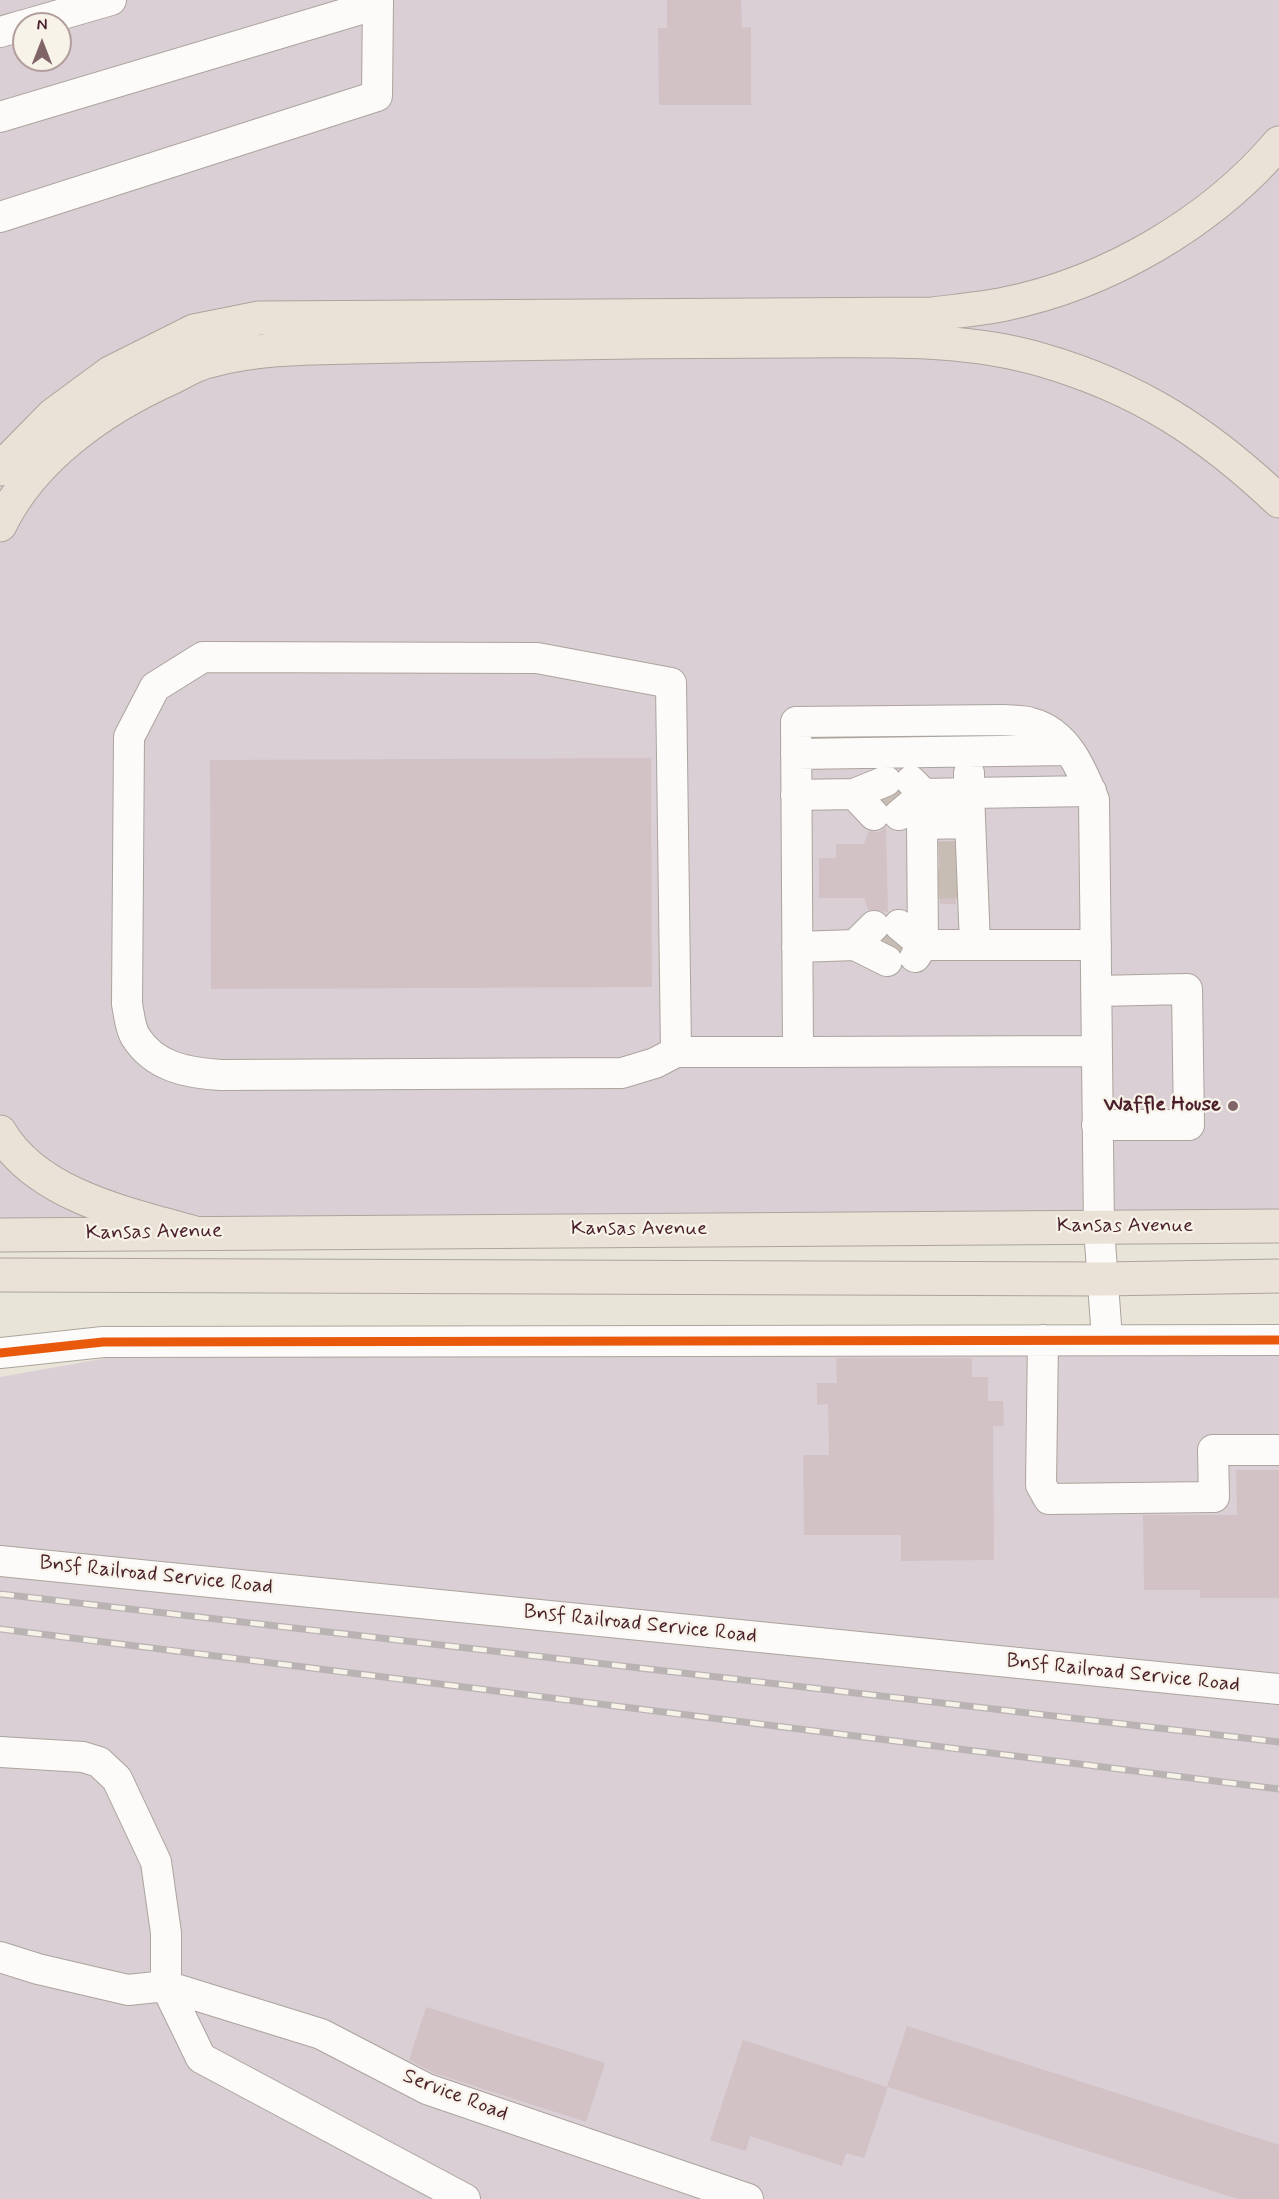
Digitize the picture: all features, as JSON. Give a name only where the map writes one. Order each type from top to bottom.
[{"type":"main road","points":[[0,469],[53,415],[110,374],[194,331],[259,318],[932,314],[1006,304],[1095,276],[1174,235],[1251,176],[1279,143]]},
{"type":"main road","points":[[0,525],[7,511],[51,455],[129,397],[206,361],[274,349],[668,340],[912,340],[978,346],[1040,359],[1088,374],[1139,397],[1196,430],[1242,466],[1279,501]]},
{"type":"main road","points":[[0,1132],[43,1178],[105,1208],[192,1232]]},
{"type":"main road","name":"Kansas Avenue","points":[[0,1235],[1279,1226]]},
{"type":"main road","name":"Kansas Avenue","points":[[0,1275],[1104,1279],[1279,1276]]},
{"type":"street","points":[[70,12],[111,0]]},
{"type":"street","points":[[0,117],[378,2],[378,96],[0,217]]},
{"type":"street","points":[[676,1052],[671,683],[537,658],[203,657],[155,687],[129,737],[127,1004],[134,1034],[152,1056],[172,1067],[196,1073],[221,1075],[622,1073],[655,1064],[676,1052],[1096,1051]]},
{"type":"street","points":[[798,1052],[796,722],[1003,720],[1032,723],[1056,736],[1081,764],[1094,800],[1099,1228],[1107,1339]]},
{"type":"street","points":[[796,754],[1068,750]]},
{"type":"street","points":[[892,944],[948,870],[970,823],[968,752]]},
{"type":"street","points":[[796,795],[892,796],[1091,791]]},
{"type":"street","points":[[970,823],[922,824],[948,870],[975,945]]},
{"type":"street","points":[[797,947],[892,944],[1096,945]]},
{"type":"street","points":[[1096,991],[1187,989],[1189,1125],[1097,1125]]},
{"type":"street","points":[[1043,1340],[1041,1485],[1049,1499],[1214,1497],[1213,1450],[1279,1450]]},
{"type":"street","points":[[0,1353],[103,1342],[1279,1340]]},
{"type":"street","name":"Bnsf Railroad Service Road","points":[[0,1561],[1279,1689]]},
{"type":"street","points":[[0,1752],[83,1756],[99,1761],[117,1779],[156,1862],[166,1933],[166,1986],[201,2058],[465,2199]]},
{"type":"street","points":[[0,1957],[38,1970],[128,1990],[166,1986]]},
{"type":"street","name":"Service Road","points":[[166,1986],[321,2034],[427,2089],[748,2199]]},
{"type":"shaded area","points":[[0,0],[1279,0],[1279,1224],[0,1228]]},
{"type":"shaded area","points":[[1279,1350],[1279,2199],[0,2199],[0,1377],[107,1358]]},
{"type":"building","points":[[667,0],[741,0],[742,28],[751,27],[751,105],[659,105],[658,28],[667,28]]},
{"type":"building","points":[[651,758],[652,987],[211,989],[210,760]]},
{"type":"building","points":[[886,827],[888,912],[868,910],[864,898],[819,898],[819,858],[836,858],[836,844],[864,844],[869,831],[879,832]]},
{"type":"building","points":[[939,841],[954,841],[956,904],[940,904]]},
{"type":"building","points":[[836,1358],[972,1358],[972,1377],[988,1377],[988,1401],[1003,1401],[1004,1426],[993,1426],[994,1560],[901,1561],[901,1535],[804,1535],[803,1455],[829,1455],[828,1404],[817,1405],[817,1383],[837,1383]]},
{"type":"building","points":[[1236,1470],[1279,1470],[1279,1598],[1200,1598],[1200,1590],[1144,1590],[1143,1515],[1237,1515]]},
{"type":"building","points":[[426,2007],[605,2063],[586,2122],[434,2073],[409,2060]]},
{"type":"building","points":[[907,2026],[1279,2145],[1279,2199],[1238,2199],[888,2087],[864,2158],[846,2153],[842,2166],[750,2136],[746,2151],[710,2140],[743,2040],[887,2087]]},
{"type":"tunnel","points":[[882,794],[907,794]]},
{"type":"tunnel","points":[[939,857],[958,856]]},
{"type":"tunnel","points":[[938,884],[958,883]]},
{"type":"tunnel","points":[[881,945],[906,945]]},
{"type":"railway","points":[[0,1594],[1279,1742]]},
{"type":"railway","points":[[0,1629],[1279,1789]]},
{"type":"cycle path","points":[[0,1353],[103,1342],[1279,1340]]},
{"type":"place","name":"Waffle House","points":[[1233,1106]]}]
